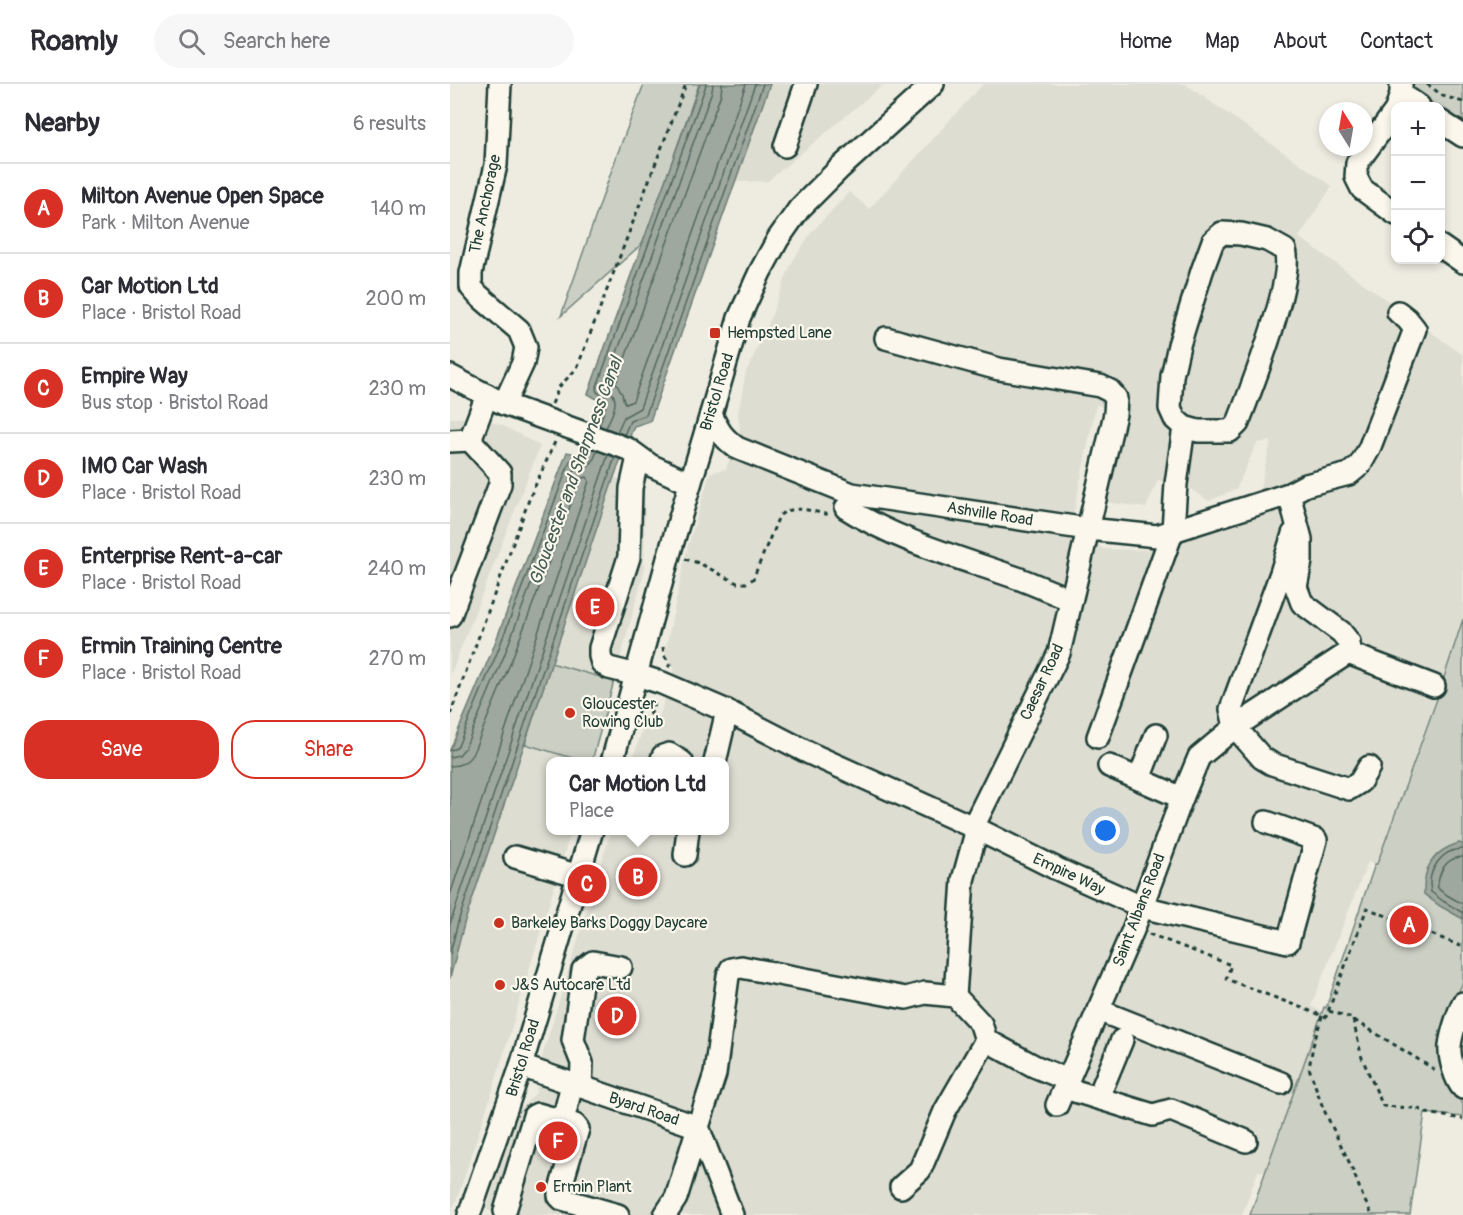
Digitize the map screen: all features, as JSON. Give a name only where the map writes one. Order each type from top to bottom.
[{"type":"street","name":"The Anchorage","points":[[496,400],[523,363],[526,347],[519,330],[478,296],[471,286],[471,273],[496,165],[500,84]]},
{"type":"street","points":[[785,146],[806,84]]},
{"type":"street","name":"Bristol Road","points":[[613,757],[690,483],[740,318],[760,272],[778,239],[799,209],[933,84]]},
{"type":"street","points":[[1391,211],[1362,189],[1356,177],[1357,163],[1399,99]]},
{"type":"street","points":[[1445,124],[1463,136]]},
{"type":"street","points":[[1222,233],[1241,234],[1268,240],[1285,250],[1287,256],[1284,281],[1268,338],[1238,423],[1230,430],[1198,431],[1184,427],[1175,419],[1170,408],[1172,376],[1179,345],[1213,241],[1222,233]]},
{"type":"street","points":[[1445,249],[1463,262]]},
{"type":"street","name":"Ashville Road","points":[[711,414],[724,439],[736,448],[852,494],[1088,529],[1156,536],[1289,494],[1306,485],[1349,474],[1360,465],[1369,449],[1415,329],[1398,312]]},
{"type":"street","name":"Caesar Road","points":[[886,338],[999,369],[1100,386],[1110,391],[1116,398],[1115,414],[1059,653],[975,828],[963,880],[955,996]]},
{"type":"street","points":[[450,376],[496,400],[559,422],[630,451],[650,465],[690,483]]},
{"type":"street","points":[[450,616],[500,484],[500,473],[460,441],[496,400]]},
{"type":"street","points":[[1098,737],[1173,530],[1176,484],[1184,427]]},
{"type":"street","name":"Empire Way","points":[[630,451],[629,557],[600,648],[602,663],[609,668],[662,683],[727,711],[809,753],[1142,907],[1288,942],[1316,840],[1266,822]]},
{"type":"street","points":[[1289,494],[1299,534],[1301,561],[1296,587],[1302,603],[1341,632],[1349,642],[1348,653],[1434,686]]},
{"type":"street","points":[[846,508],[914,543],[1023,580],[1071,600]]},
{"type":"street","points":[[1299,534],[1293,534],[1231,709],[1235,728],[1262,758],[1272,764],[1349,789],[1360,782],[1369,767]]},
{"type":"street","name":"Saint Albans Road","points":[[1063,1091],[1142,907],[1199,757],[1235,728],[1348,653]]},
{"type":"street","points":[[716,757],[727,711]]},
{"type":"street","points":[[1139,779],[1156,735]]},
{"type":"street","points":[[1109,766],[1182,798]]},
{"type":"street","name":"Bristol Road","points":[[469,1215],[521,1066],[591,835]]},
{"type":"street","points":[[685,855],[688,835]]},
{"type":"street","points":[[515,857],[579,876]]},
{"type":"street","points":[[563,1121],[577,1085],[582,1063],[573,1040],[583,970],[593,962],[621,968]]},
{"type":"street","points":[[732,1215],[698,1127],[715,1074],[728,976],[731,969],[741,966],[906,998],[926,993],[955,996],[981,1024],[986,1040],[1034,1066],[1063,1091],[1098,1098],[1153,1115],[1171,1110],[1246,1141]]},
{"type":"street","points":[[1459,1081],[1450,1047],[1459,1010],[1463,1003]]},
{"type":"street","points":[[1098,1010],[1281,1083]]},
{"type":"street","points":[[901,1187],[920,1170],[945,1111],[986,1040]]},
{"type":"street","points":[[1098,1098],[1122,1040]]},
{"type":"street","name":"Byard Road","points":[[521,1066],[698,1127],[671,1207]]},
{"type":"street","points":[[505,1211],[534,1116],[538,1114],[575,1125],[578,1129],[559,1193],[562,1199],[618,1215]]},
{"type":"path","points":[[450,714],[530,498],[556,440],[547,428],[559,422],[559,387],[577,368],[686,84]]},
{"type":"path","points":[[1428,84],[1443,96],[1463,102]]},
{"type":"path","points":[[669,555],[699,563],[736,583],[750,582],[779,516],[785,511],[805,509],[835,516],[846,508]]},
{"type":"path","points":[[1146,933],[1231,965],[1226,979],[1326,1017],[1367,908],[1463,947]]},
{"type":"path","points":[[1329,1011],[1353,1020],[1430,1068],[1459,1081]]},
{"type":"path","points":[[1322,1016],[1309,1068],[1323,1108],[1372,1215]]},
{"type":"path","points":[[1353,1020],[1362,1058],[1383,1106],[1419,1109],[1426,1113],[1463,1119]]},
{"type":"shaded area","points":[[644,84],[699,84],[644,242],[561,316],[617,155]]},
{"type":"shaded area","points":[[768,84],[884,84],[768,181],[732,182]]},
{"type":"shaded area","points":[[983,84],[1185,84],[1332,186],[1299,237],[1463,355],[1463,622],[1377,865],[1368,862],[1311,1006],[1323,1012],[1266,1172],[1258,1171],[1242,1215],[494,1215],[486,1209],[520,1109],[536,1093],[542,1057],[610,835],[729,835],[729,757],[633,757],[643,727],[660,715],[674,669],[665,652],[687,549],[710,473],[726,469],[740,428],[738,414],[746,372],[768,325],[790,266],[810,234],[849,192],[869,209]],"holes":[[[1096,405],[1125,412],[1106,502],[1146,508],[1158,480],[1189,488],[1209,501],[1236,489],[1257,443],[1271,441],[1255,511],[1149,550],[1102,549],[1074,511]]]},
{"type":"shaded area","points":[[1409,84],[1463,84],[1463,130],[1445,113],[1445,102],[1431,102],[1418,93],[1413,95]]},
{"type":"shaded area","points":[[450,418],[479,418],[502,425],[540,446],[450,676]]},
{"type":"shaded area","points":[[614,477],[645,487],[644,572],[614,681],[551,663]]},
{"type":"shaded area","points":[[1463,619],[1463,982],[1441,1031],[1441,1052],[1455,1094],[1463,1104],[1463,1117],[1425,1113],[1410,1215],[1250,1215],[1324,1007],[1326,1008],[1375,864],[1377,864],[1437,699]]},
{"type":"shaded area","name":"Gloucester Rowing Club","points":[[551,663],[614,681],[593,757],[569,757],[525,744]]},
{"type":"shaded area","points":[[525,744],[569,757],[546,757],[546,835],[570,835],[494,1086],[450,1215],[450,978],[464,924]]},
{"type":"water","name":"Gloucester and Sharpness Canal","points":[[700,84],[770,84],[650,421],[634,426],[614,477],[464,924],[450,978],[450,750],[492,651],[567,452],[581,455],[602,402],[588,394]]},
{"type":"water","points":[[1459,843],[1463,844],[1463,919],[1424,894],[1425,876],[1431,861],[1442,851]]},
{"type":"place","name":"Hempsted Lane","points":[[715,333]]},
{"type":"place","name":"Enterprise Rent-a-car","points":[[595,607]]},
{"type":"place","name":"Gloucester Rowing Club","points":[[570,713]]},
{"type":"place","name":"Car Motion Ltd","points":[[638,877]]},
{"type":"place","name":"Empire Way","points":[[587,884]]},
{"type":"place","name":"Barkeley Barks Doggy Daycare","points":[[499,923]]},
{"type":"place","name":"Milton Avenue Open Space","points":[[1409,925]]},
{"type":"place","name":"J&S Autocare Ltd","points":[[500,985]]},
{"type":"place","name":"IMO Car Wash","points":[[617,1016]]},
{"type":"place","name":"Ermin Training Centre","points":[[558,1141]]},
{"type":"place","name":"Ermin Plant","points":[[541,1187]]}]
